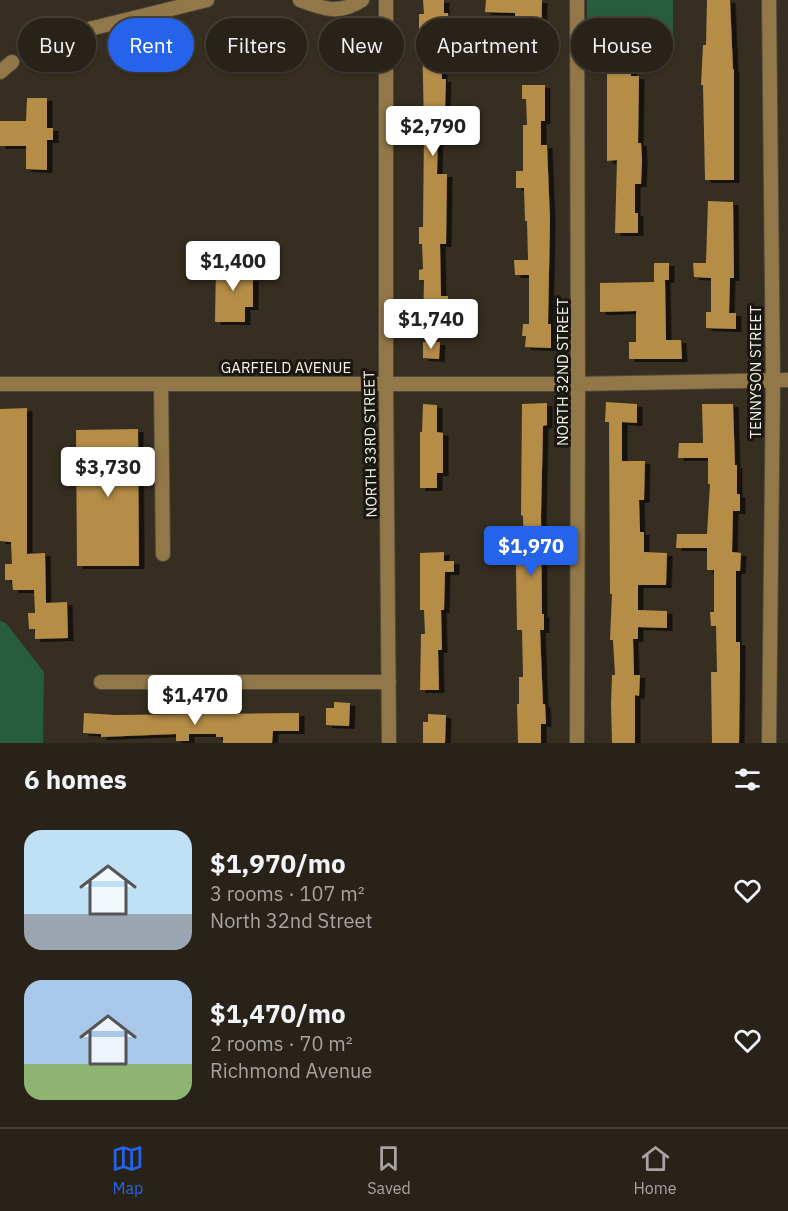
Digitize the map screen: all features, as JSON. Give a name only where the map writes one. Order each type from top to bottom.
[{"type":"street","points":[[96,27],[207,0]]},
{"type":"street","points":[[300,0],[330,9],[348,9],[362,0]]},
{"type":"street","name":"NORTH 33RD STREET","points":[[386,0],[389,743]]},
{"type":"street","name":"NORTH 32ND STREET","points":[[577,0],[577,743]]},
{"type":"street","name":"TENNYSON STREET","points":[[769,0],[773,380],[769,743]]},
{"type":"street","points":[[0,72],[12,62]]},
{"type":"street","name":"GARFIELD AVENUE","points":[[0,384],[578,384],[788,380]]},
{"type":"street","points":[[161,384],[164,554]]},
{"type":"street","points":[[101,682],[389,682]]},
{"type":"green space","points":[[587,0],[673,0],[673,18],[587,18]]},
{"type":"green space","points":[[0,621],[6,623],[44,672],[43,743],[0,743]]},
{"type":"building","points":[[423,0],[444,0],[444,13],[448,13],[448,18],[419,18],[419,14],[424,14]]},
{"type":"building","points":[[486,0],[542,0],[542,18],[515,18],[515,13],[485,12]]},
{"type":"building","points":[[707,0],[730,0],[734,69],[734,180],[705,180],[703,85],[701,85],[703,45],[706,45]]},
{"type":"building","points":[[423,72],[442,72],[442,79],[446,79],[445,109],[449,109],[448,129],[438,129],[437,174],[447,174],[446,244],[440,244],[441,296],[448,296],[448,311],[437,310],[436,320],[423,320],[424,280],[419,280],[419,270],[423,269],[419,227],[423,227]]},
{"type":"building","points":[[607,72],[631,72],[631,76],[639,76],[638,143],[641,143],[642,160],[641,184],[635,184],[638,233],[615,233],[617,160],[607,161]]},
{"type":"building","points":[[522,85],[545,85],[545,121],[541,121],[541,145],[547,145],[550,220],[548,324],[551,324],[551,348],[525,347],[526,336],[522,336],[523,324],[529,324],[529,275],[515,275],[514,260],[528,260],[524,188],[516,188],[516,171],[523,171],[523,125],[527,125],[526,99],[522,99]]},
{"type":"building","points":[[27,98],[47,98],[47,128],[53,128],[53,140],[47,140],[47,170],[26,169],[26,146],[0,146],[0,121],[26,121]]},
{"type":"building","points":[[708,201],[733,202],[734,278],[730,278],[729,313],[736,313],[736,329],[706,328],[706,312],[711,312],[711,278],[694,277],[693,263],[706,263]]},
{"type":"building","points":[[216,263],[246,263],[246,278],[253,278],[253,307],[245,307],[245,322],[215,322]]},
{"type":"building","points":[[654,263],[669,263],[669,280],[665,280],[666,340],[681,340],[682,359],[629,359],[629,342],[636,342],[636,311],[600,312],[600,283],[654,282]]},
{"type":"building","points":[[423,342],[440,342],[439,359],[423,358]]},
{"type":"building","points":[[606,402],[637,404],[637,423],[622,422],[622,461],[645,461],[644,500],[639,500],[640,532],[644,532],[644,552],[667,553],[666,585],[638,585],[638,610],[667,611],[667,628],[638,627],[638,639],[633,639],[634,675],[640,675],[639,696],[635,695],[635,743],[612,743],[612,675],[615,675],[613,640],[610,640],[612,594],[610,594],[609,422],[605,422]]},
{"type":"building","points":[[547,403],[547,425],[543,426],[541,516],[544,630],[540,630],[546,724],[541,724],[541,743],[518,743],[519,677],[523,677],[522,630],[517,630],[516,571],[516,555],[524,555],[523,516],[521,515],[522,404]]},
{"type":"building","points":[[423,404],[437,405],[437,432],[443,433],[443,473],[437,473],[437,488],[420,488],[420,432],[422,432]]},
{"type":"building","points":[[702,404],[733,404],[737,494],[740,494],[740,511],[733,511],[732,552],[741,553],[740,571],[736,571],[736,642],[740,642],[739,743],[712,743],[711,672],[717,672],[716,626],[711,626],[710,612],[714,612],[714,570],[707,570],[707,548],[676,548],[677,534],[707,534],[710,484],[708,484],[708,458],[678,458],[679,443],[703,443]]},
{"type":"building","points":[[27,408],[27,554],[45,553],[46,603],[67,602],[68,638],[35,639],[35,629],[29,629],[28,613],[35,613],[34,590],[13,590],[12,580],[5,580],[5,564],[12,564],[11,542],[0,541],[0,409]]},
{"type":"building","points":[[138,429],[139,566],[77,566],[76,430]]},
{"type":"building","points":[[444,552],[444,561],[454,561],[454,572],[445,572],[444,610],[441,610],[442,650],[438,650],[439,690],[420,690],[421,634],[425,634],[424,610],[420,610],[420,553]]},
{"type":"building","points":[[334,702],[350,703],[349,726],[326,725],[326,708],[334,708]]},
{"type":"building","points":[[84,713],[115,715],[299,713],[299,731],[273,731],[272,743],[223,743],[223,737],[216,737],[216,734],[189,734],[189,741],[176,741],[176,734],[101,737],[101,734],[83,733]]},
{"type":"building","points":[[428,714],[446,715],[445,743],[423,743],[423,722],[428,722]]}]
